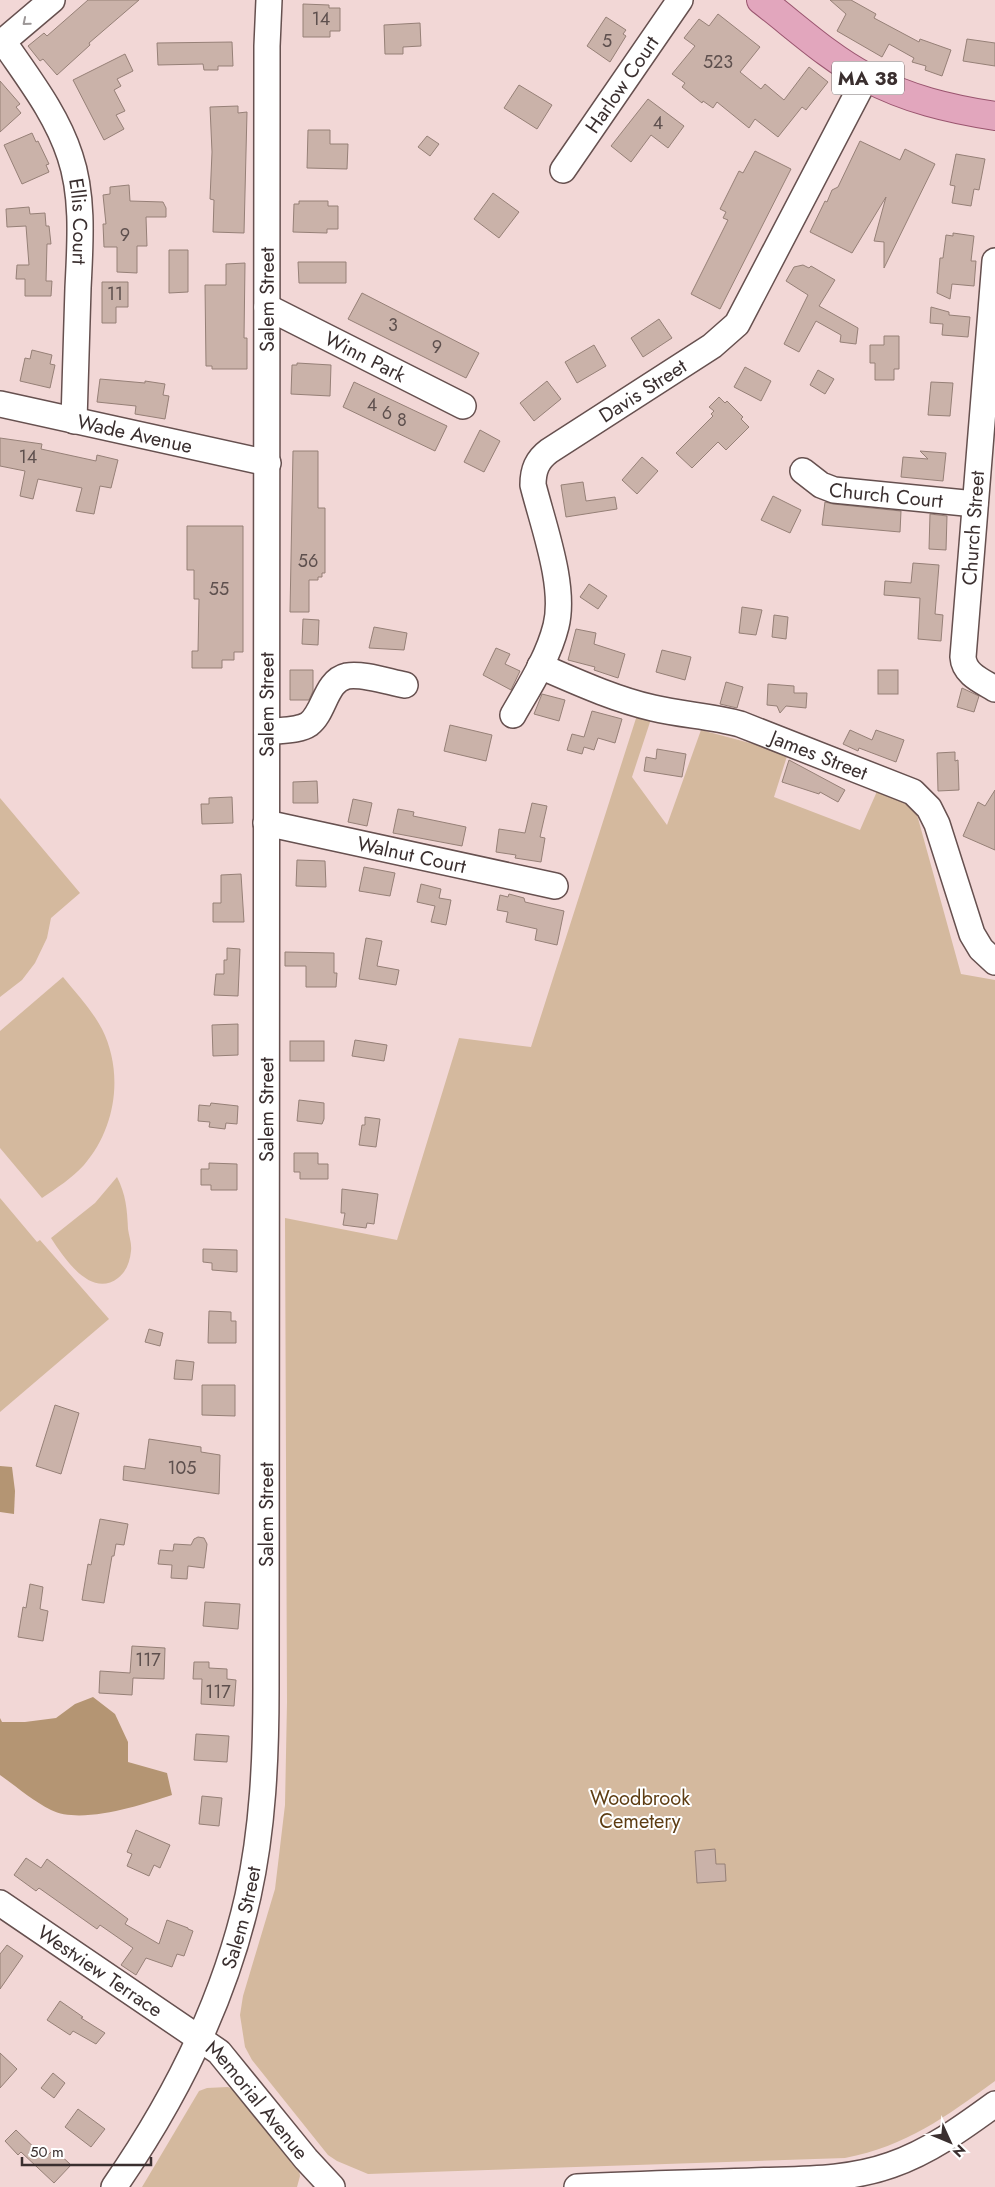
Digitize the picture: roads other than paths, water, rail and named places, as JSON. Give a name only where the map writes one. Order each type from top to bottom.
[{"type":"main road","name":"MA 38","points":[[760,0],[830,54],[866,77],[925,101],[995,116]]},
{"type":"street","points":[[2,43],[52,0]]},
{"type":"street","name":"Salem Street","points":[[114,2187],[156,2122],[180,2079],[199,2040],[225,1974],[248,1896],[257,1843],[265,1762],[267,46],[269,0]]},
{"type":"street","name":"Harlow Court","points":[[562,170],[680,0]]},
{"type":"street","name":"Ellis Court","points":[[2,43],[37,91],[59,128],[71,157],[76,178],[80,250],[74,421]]},
{"type":"street","name":"Davis Street","points":[[513,715],[540,666],[556,625],[559,601],[556,573],[533,485],[533,476],[538,462],[549,451],[712,346],[737,324],[866,77]]},
{"type":"street","name":"Church Street","points":[[995,261],[974,504],[963,660],[965,667],[971,674],[995,689]]},
{"type":"street","name":"Winn Park","points":[[267,307],[463,406]]},
{"type":"street","name":"Wade Avenue","points":[[0,404],[268,463]]},
{"type":"street","name":"Church Court","points":[[803,472],[821,485],[834,490],[974,504]]},
{"type":"street","name":"James Street","points":[[540,666],[634,704],[664,711],[712,717],[740,724],[914,792],[923,800],[934,816],[972,934],[981,949],[995,962]]},
{"type":"street","points":[[267,732],[299,728],[310,723],[334,684],[344,677],[356,676],[405,685]]},
{"type":"street","name":"Walnut Court","points":[[266,823],[555,886]]},
{"type":"street","name":"Westview Terrace","points":[[0,1903],[199,2040]]},
{"type":"street","name":"Memorial Avenue","points":[[199,2040],[223,2057],[306,2159],[332,2187]]},
{"type":"street","points":[[577,2187],[784,2184],[846,2176],[892,2165],[938,2144],[995,2104]]},
{"type":"park label","name":"Woodbrook Cemetery","points":[[640,1810]]}]
